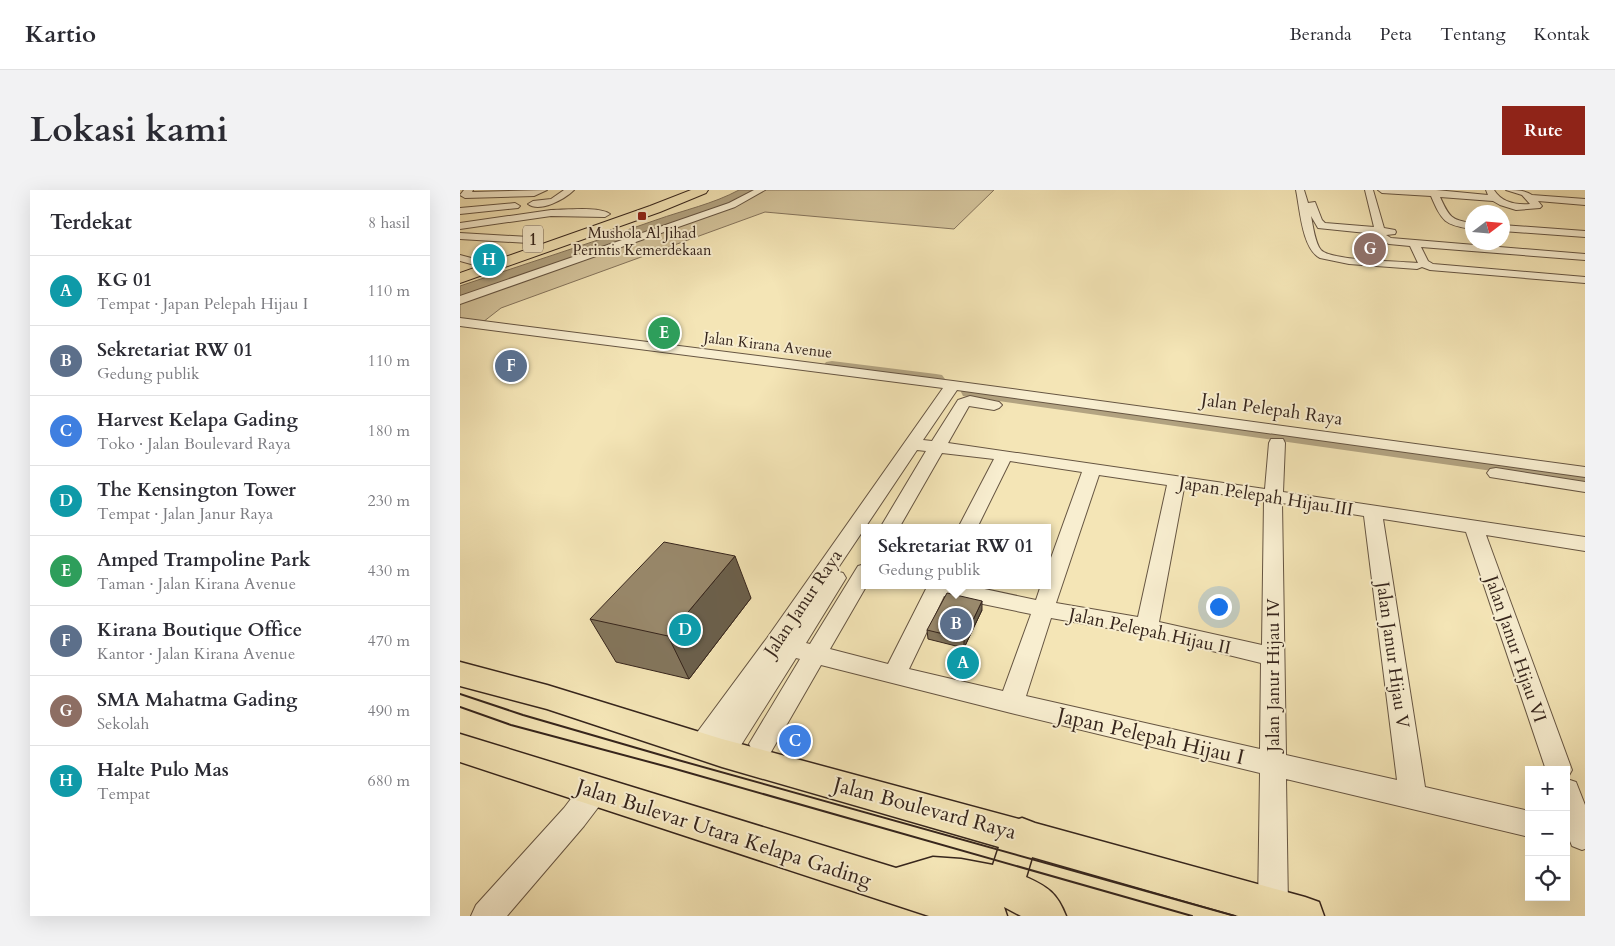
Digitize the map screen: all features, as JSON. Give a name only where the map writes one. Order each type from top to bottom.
[{"type":"highway","name":"1","points":[[464,261],[649,199],[671,197],[702,190]]},
{"type":"highway","name":"1","points":[[460,278],[671,197]]},
{"type":"main road","name":"Jalan Boulevard Raya","points":[[460,674],[547,697],[712,749],[1022,835],[1289,912]]},
{"type":"main road","name":"Jalan Bulevar Utara Kelapa Gading","points":[[460,748],[593,792],[896,887],[930,876],[954,876],[996,902]]},
{"type":"main road","points":[[1022,835],[996,902],[1030,898],[1044,909],[1047,916]]},
{"type":"street","points":[[460,207],[471,192],[534,192],[543,190]]},
{"type":"street","points":[[460,211],[554,201],[570,190]]},
{"type":"street","points":[[460,300],[732,205],[761,190]]},
{"type":"street","points":[[1300,190],[1314,246],[1322,256],[1418,266]]},
{"type":"street","points":[[1308,190],[1317,221],[1322,226],[1407,234],[1419,240],[1424,263],[1430,267],[1585,280]]},
{"type":"street","points":[[1370,190],[1380,231]]},
{"type":"street","points":[[1382,190],[1492,194],[1502,204],[1537,206],[1525,193],[1510,190]]},
{"type":"street","points":[[1414,190],[1433,192]]},
{"type":"street","points":[[1433,192],[1442,213],[1448,221],[1465,225]]},
{"type":"street","points":[[1532,199],[1585,203]]},
{"type":"street","points":[[520,217],[524,209],[533,204]]},
{"type":"street","points":[[460,226],[572,211],[605,214]]},
{"type":"street","points":[[1442,213],[1465,217]]},
{"type":"street","points":[[460,231],[474,224]]},
{"type":"street","points":[[1510,229],[1585,234]]},
{"type":"street","points":[[460,236],[530,240]]},
{"type":"street","points":[[1419,245],[1585,257]]},
{"type":"street","name":"Jalan Kirana Avenue","points":[[460,322],[960,392]]},
{"type":"street","points":[[872,524],[928,444],[960,392]]},
{"type":"street","name":"Jalan Pelepah Raya","points":[[960,392],[970,401],[1207,432],[1585,488]]},
{"type":"street","name":"Jalan Pelepah Raya","points":[[960,392],[1585,472]]},
{"type":"street","name":"Jalan Janur Hijau IV","points":[[1277,443],[1273,498],[1272,764],[1289,912]]},
{"type":"street","points":[[892,524],[928,444]]},
{"type":"street","name":"Japan Pelepah Hijau III","points":[[928,444],[1585,544]]},
{"type":"street","name":"Jalan Janur Raya","points":[[871,524],[928,444]]},
{"type":"street","points":[[969,524],[1004,455]]},
{"type":"street","points":[[1011,703],[1092,469]]},
{"type":"street","points":[[1147,627],[1176,483]]},
{"type":"street","name":"Jalan Janur Hijau V","points":[[1373,513],[1413,797]]},
{"type":"street","name":"Jalan Janur Hijau VI","points":[[1474,528],[1558,766]]},
{"type":"street","name":"Jalan Janur Raya","points":[[712,749],[861,537]]},
{"type":"street","name":"Jalan Janur Raya","points":[[783,646],[861,540]]},
{"type":"street","points":[[762,744],[861,578]]},
{"type":"street","points":[[894,675],[937,589]]},
{"type":"street","name":"Jalan Pelepah Hijau II","points":[[951,589],[1044,610],[1147,627],[1273,657]]},
{"type":"street","name":"Japan Pelepah Hijau I","points":[[783,646],[816,656],[1011,703],[1525,823]]},
{"type":"street","points":[[487,916],[574,817],[593,792]]},
{"type":"street","points":[[1570,806],[1578,835]]},
{"type":"shaded area","points":[[739,190],[755,190],[725,206],[460,299],[460,286],[709,203]]},
{"type":"shaded area","points":[[755,190],[994,190],[954,229],[765,212],[501,308],[483,322],[460,319],[460,300]]},
{"type":"building","points":[[664,542],[735,556],[668,636],[590,619]]},
{"type":"building","points":[[947,593],[982,601],[964,639],[927,630]]},
{"type":"building","points":[[959,651],[971,654],[967,665],[954,662]]},
{"type":"waterway","points":[[832,366],[936,379]]},
{"type":"waterway","points":[[970,392],[1585,477]]},
{"type":"tram line","points":[[460,694],[523,715],[678,760],[1235,916]]},
{"type":"tram line","points":[[460,707],[511,725],[672,768],[1192,916]]},
{"type":"place","name":"Mushola Al Jihad Perintis Kemerdekaan","points":[[642,216]]},
{"type":"place","name":"SMA Mahatma Gading","points":[[1370,249]]},
{"type":"place","name":"Halte Pulo Mas","points":[[489,260]]},
{"type":"place","name":"Amped Trampoline Park","points":[[664,333]]},
{"type":"place","name":"Kirana Boutique Office","points":[[511,366]]},
{"type":"place","name":"Sekretariat RW 01","points":[[956,624]]},
{"type":"place","name":"The Kensington Tower","points":[[685,630]]},
{"type":"place","name":"KG 01","points":[[963,663]]},
{"type":"place","name":"Harvest Kelapa Gading","points":[[795,741]]}]
